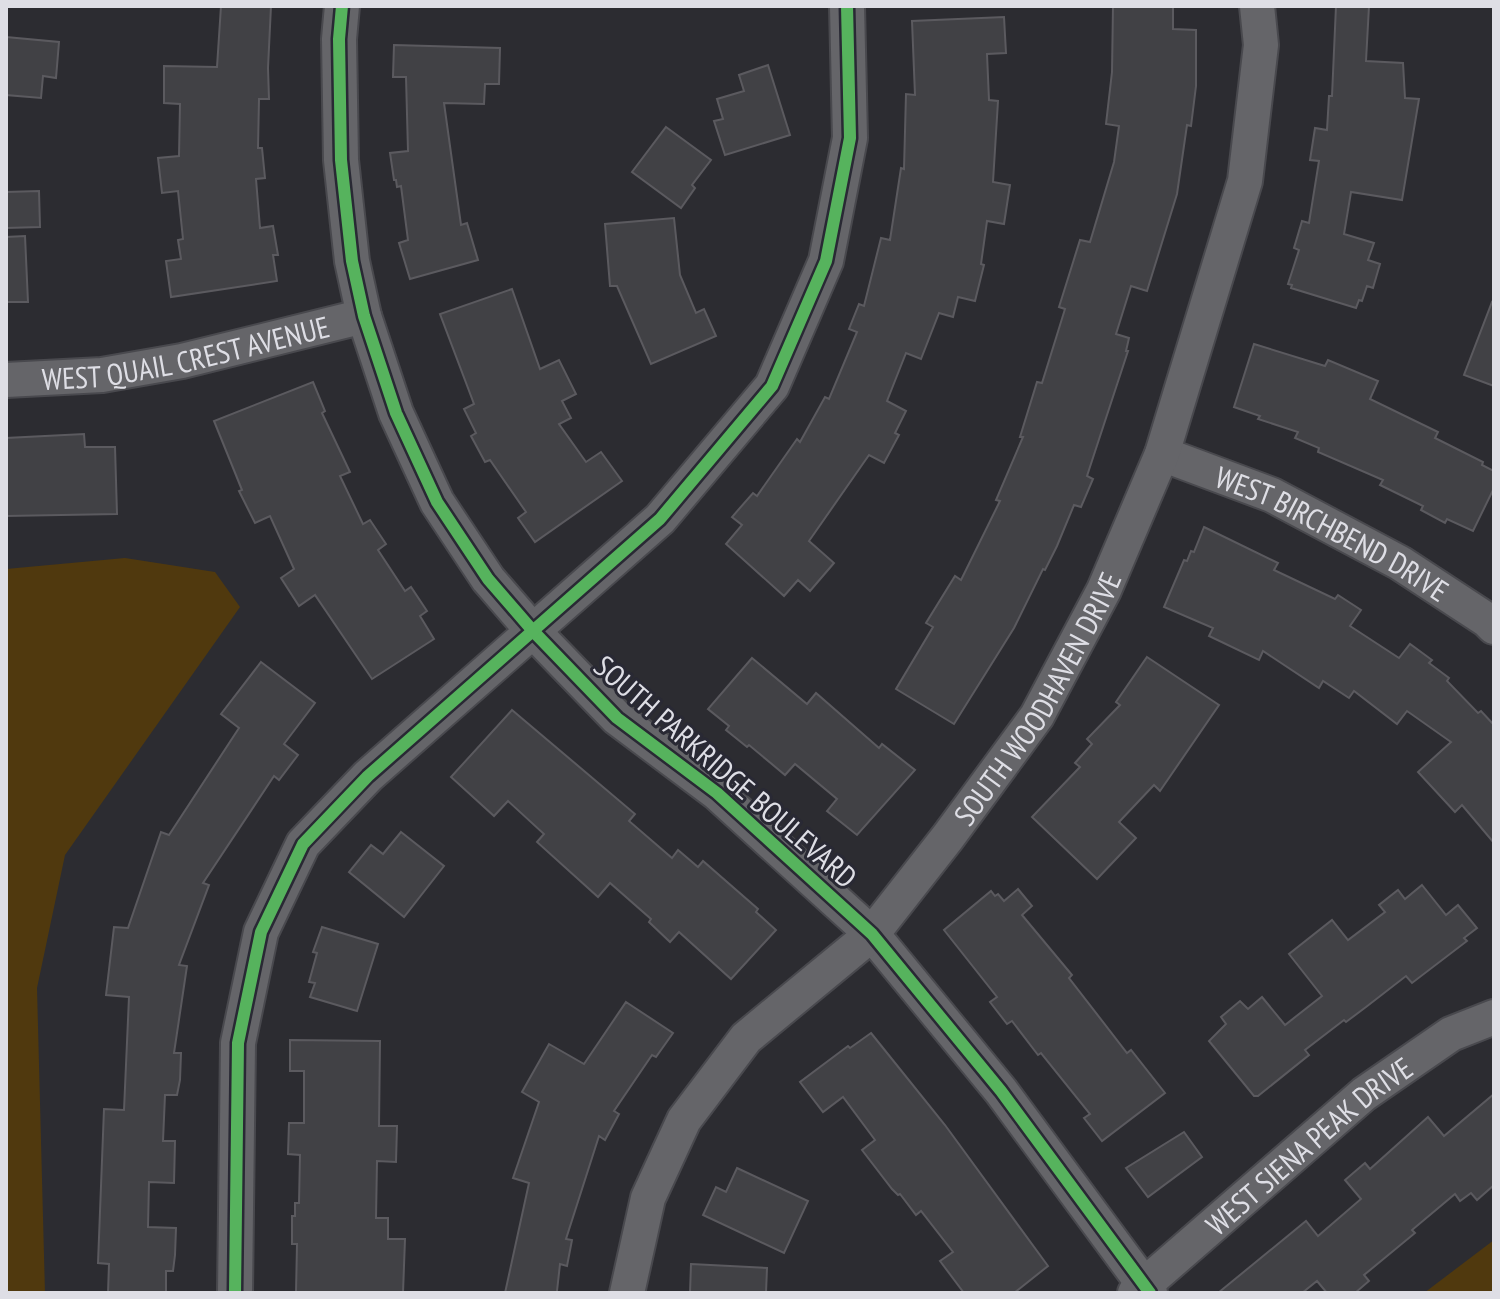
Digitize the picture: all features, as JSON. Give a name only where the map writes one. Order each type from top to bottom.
[{"type":"street","name":"SOUTH PARKRIDGE BOULEVARD","points":[[342,6],[339,39],[341,160],[352,261],[364,316],[396,413],[437,502],[488,579],[617,718],[717,793],[872,934],[1001,1091],[1143,1291]]},
{"type":"street","points":[[235,1293],[238,1043],[261,932],[303,844],[368,776],[660,519],[772,386],[826,261],[850,138],[847,6]]},
{"type":"street","name":"SOUTH WOODHAVEN DRIVE","points":[[627,1293],[648,1198],[684,1120],[746,1038],[872,934],[1037,716],[1104,590],[1162,454],[1245,181],[1261,45],[1257,6]]},
{"type":"street","name":"WEST QUAIL CREST AVENUE","points":[[6,380],[102,375],[182,361],[364,316]]},
{"type":"street","name":"WEST BIRCHBEND DRIVE","points":[[1162,454],[1285,502],[1400,563],[1492,618]]},
{"type":"street","name":"WEST SIENA PEAK DRIVE","points":[[1143,1291],[1364,1094],[1451,1034],[1494,1017]]},
{"type":"shaded area","points":[[125,558],[215,572],[240,607],[65,855],[37,988],[45,1293],[6,1293],[6,569]]},
{"type":"shaded area","points":[[1494,1240],[1494,1293],[1424,1293]]},
{"type":"building","points":[[221,6],[271,6],[269,99],[259,99],[258,148],[262,148],[265,178],[256,179],[260,228],[273,226],[278,255],[273,255],[277,281],[171,297],[166,261],[181,259],[178,240],[183,239],[178,191],[162,193],[158,158],[179,156],[180,104],[164,103],[164,66],[217,67]]},
{"type":"building","points":[[1113,6],[1173,6],[1173,29],[1196,30],[1196,86],[1177,194],[1147,291],[1131,286],[1116,334],[1129,338],[1128,351],[1087,476],[1093,479],[1081,507],[1074,505],[1057,546],[1014,628],[954,724],[896,689],[933,627],[926,623],[955,576],[961,580],[1000,501],[996,500],[1023,437],[1020,437],[1037,382],[1042,383],[1065,309],[1059,307],[1080,240],[1090,242],[1114,162],[1119,126],[1106,124],[1112,72]]},
{"type":"building","points":[[1336,6],[1369,6],[1366,61],[1403,63],[1405,98],[1419,99],[1402,200],[1351,192],[1344,234],[1374,243],[1368,260],[1380,264],[1373,288],[1367,286],[1356,308],[1291,288],[1292,285],[1288,284],[1299,250],[1294,248],[1302,221],[1309,223],[1319,161],[1310,160],[1315,128],[1327,130],[1329,96],[1332,96]]},
{"type":"building","points":[[1004,17],[1006,53],[987,54],[989,100],[998,101],[993,182],[1010,185],[1004,224],[987,221],[981,264],[984,265],[975,301],[958,297],[953,317],[939,313],[921,359],[906,353],[887,401],[906,411],[895,433],[899,435],[884,463],[869,455],[809,541],[834,563],[810,591],[798,580],[784,596],[726,544],[742,525],[732,517],[753,493],[757,496],[797,439],[800,442],[825,397],[829,399],[857,332],[849,329],[859,304],[864,306],[881,238],[890,240],[901,168],[904,169],[906,94],[915,95],[912,21]]},
{"type":"building","points":[[6,37],[59,42],[56,78],[43,76],[41,98],[6,95]]},
{"type":"building","points":[[394,45],[500,48],[499,84],[485,84],[484,104],[444,103],[461,225],[467,223],[478,260],[410,279],[399,243],[408,240],[401,186],[397,187],[394,180],[390,153],[408,151],[406,77],[393,77]]},
{"type":"building","points":[[768,65],[790,135],[725,155],[714,121],[723,119],[717,99],[744,91],[739,75]]},
{"type":"building","points":[[666,127],[711,160],[692,185],[695,188],[681,208],[632,172]]},
{"type":"building","points":[[39,191],[40,227],[6,228],[6,192]]},
{"type":"building","points":[[674,218],[680,275],[696,313],[704,309],[716,336],[651,364],[617,286],[610,286],[605,224]]},
{"type":"building","points":[[25,236],[28,302],[6,302],[6,237]]},
{"type":"building","points":[[512,289],[540,369],[559,360],[576,394],[562,401],[571,418],[559,424],[586,462],[601,452],[622,481],[535,542],[518,518],[526,512],[490,460],[485,462],[471,436],[476,433],[464,409],[474,404],[440,314]]},
{"type":"building","points":[[1494,303],[1494,386],[1464,375]]},
{"type":"building","points":[[1254,344],[1325,366],[1328,360],[1378,381],[1370,399],[1438,432],[1435,438],[1483,462],[1482,465],[1494,471],[1494,488],[1473,531],[1447,519],[1445,523],[1421,510],[1423,506],[1380,485],[1383,480],[1318,452],[1319,448],[1295,438],[1298,432],[1258,419],[1260,416],[1234,407]]},
{"type":"building","points":[[313,382],[325,411],[322,413],[350,472],[340,476],[363,524],[370,520],[386,544],[378,550],[405,591],[411,587],[427,611],[420,616],[434,639],[372,679],[315,595],[299,606],[281,578],[294,569],[270,516],[255,523],[239,491],[242,490],[214,421]]},
{"type":"building","points":[[84,434],[85,447],[115,447],[117,514],[6,516],[6,438]]},
{"type":"building","points":[[1204,527],[1278,563],[1274,570],[1335,599],[1338,595],[1361,610],[1350,626],[1399,658],[1410,644],[1432,660],[1429,663],[1449,678],[1447,681],[1494,725],[1494,843],[1462,805],[1455,812],[1418,772],[1451,742],[1407,711],[1397,724],[1354,691],[1349,698],[1323,681],[1319,688],[1263,651],[1259,660],[1209,636],[1213,628],[1164,607],[1184,560],[1187,561],[1191,551],[1194,552]]},
{"type":"building","points":[[1147,657],[1219,705],[1160,791],[1154,785],[1119,822],[1136,838],[1097,879],[1032,817],[1080,767],[1075,763],[1092,744],[1087,739],[1120,705],[1116,702]]},
{"type":"building","points":[[752,658],[807,704],[816,693],[879,748],[882,744],[915,770],[857,835],[827,811],[837,799],[795,764],[785,775],[726,730],[729,726],[708,709]]},
{"type":"building","points":[[261,662],[315,703],[284,744],[298,755],[279,780],[274,776],[203,883],[209,885],[179,965],[187,966],[174,1053],[181,1053],[180,1080],[177,1095],[165,1095],[163,1141],[175,1141],[174,1183],[149,1182],[148,1227],[176,1228],[173,1271],[166,1271],[166,1293],[108,1293],[109,1264],[98,1263],[104,1109],[124,1110],[129,997],[106,995],[114,927],[128,928],[161,832],[169,835],[239,728],[221,714]]},
{"type":"building","points":[[512,710],[635,814],[629,821],[672,858],[678,850],[698,867],[703,861],[758,909],[756,912],[776,930],[731,979],[679,932],[670,942],[649,922],[651,919],[610,883],[598,897],[537,842],[544,834],[508,801],[494,816],[451,777]]},
{"type":"building","points":[[401,832],[444,866],[404,917],[349,872],[371,845],[383,854]]},
{"type":"building","points":[[1422,885],[1446,915],[1458,905],[1477,928],[1464,938],[1467,941],[1412,983],[1406,976],[1346,1022],[1344,1020],[1305,1050],[1309,1055],[1254,1096],[1209,1041],[1226,1024],[1221,1017],[1240,1001],[1248,1009],[1262,997],[1285,1025],[1322,996],[1289,954],[1332,920],[1348,940],[1385,912],[1379,905],[1398,890],[1405,899]]},
{"type":"building","points":[[1018,889],[1032,906],[1022,915],[1072,975],[1069,978],[1127,1053],[1131,1050],[1165,1093],[1102,1141],[1084,1118],[1090,1114],[1012,1021],[1007,1024],[990,1002],[997,997],[944,930],[991,891],[1004,901]]},
{"type":"building","points":[[322,927],[378,944],[357,1011],[310,997],[315,983],[309,982],[317,953],[313,952]]},
{"type":"building","points":[[626,1002],[673,1033],[656,1057],[652,1055],[614,1111],[619,1114],[605,1140],[599,1136],[566,1239],[572,1240],[567,1266],[560,1264],[557,1291],[505,1293],[529,1183],[513,1178],[539,1102],[522,1092],[549,1044],[584,1064]]},
{"type":"building","points":[[871,1033],[945,1125],[1048,1266],[1014,1293],[964,1293],[940,1261],[953,1252],[921,1211],[916,1215],[900,1194],[892,1189],[862,1150],[875,1140],[843,1097],[823,1112],[800,1082]]},
{"type":"building","points":[[290,1040],[380,1041],[379,1126],[397,1126],[396,1162],[377,1161],[376,1218],[388,1218],[388,1239],[405,1239],[403,1293],[296,1293],[297,1244],[292,1244],[292,1216],[295,1216],[295,1203],[299,1203],[300,1155],[288,1154],[289,1123],[304,1123],[304,1071],[290,1071]]},
{"type":"building","points":[[1494,1094],[1494,1185],[1477,1200],[1471,1193],[1460,1201],[1455,1194],[1412,1230],[1415,1233],[1364,1275],[1369,1281],[1355,1293],[1327,1293],[1317,1281],[1302,1293],[1218,1293],[1306,1221],[1318,1236],[1361,1199],[1345,1180],[1365,1163],[1370,1169],[1428,1117],[1444,1136]]},
{"type":"building","points":[[1184,1132],[1202,1157],[1148,1197],[1126,1168]]},
{"type":"building","points":[[737,1168],[808,1201],[784,1253],[703,1215],[716,1187],[726,1192]]},
{"type":"building","points":[[691,1264],[767,1268],[766,1293],[690,1293]]},
{"type":"cycle path","points":[[342,6],[339,39],[341,160],[352,261],[364,316],[396,413],[437,502],[488,579],[617,718],[717,793],[872,934],[1001,1091],[1150,1293]]},
{"type":"cycle path","points":[[235,1293],[238,1043],[261,932],[303,844],[368,776],[660,519],[772,386],[826,261],[850,138],[847,6]]}]
